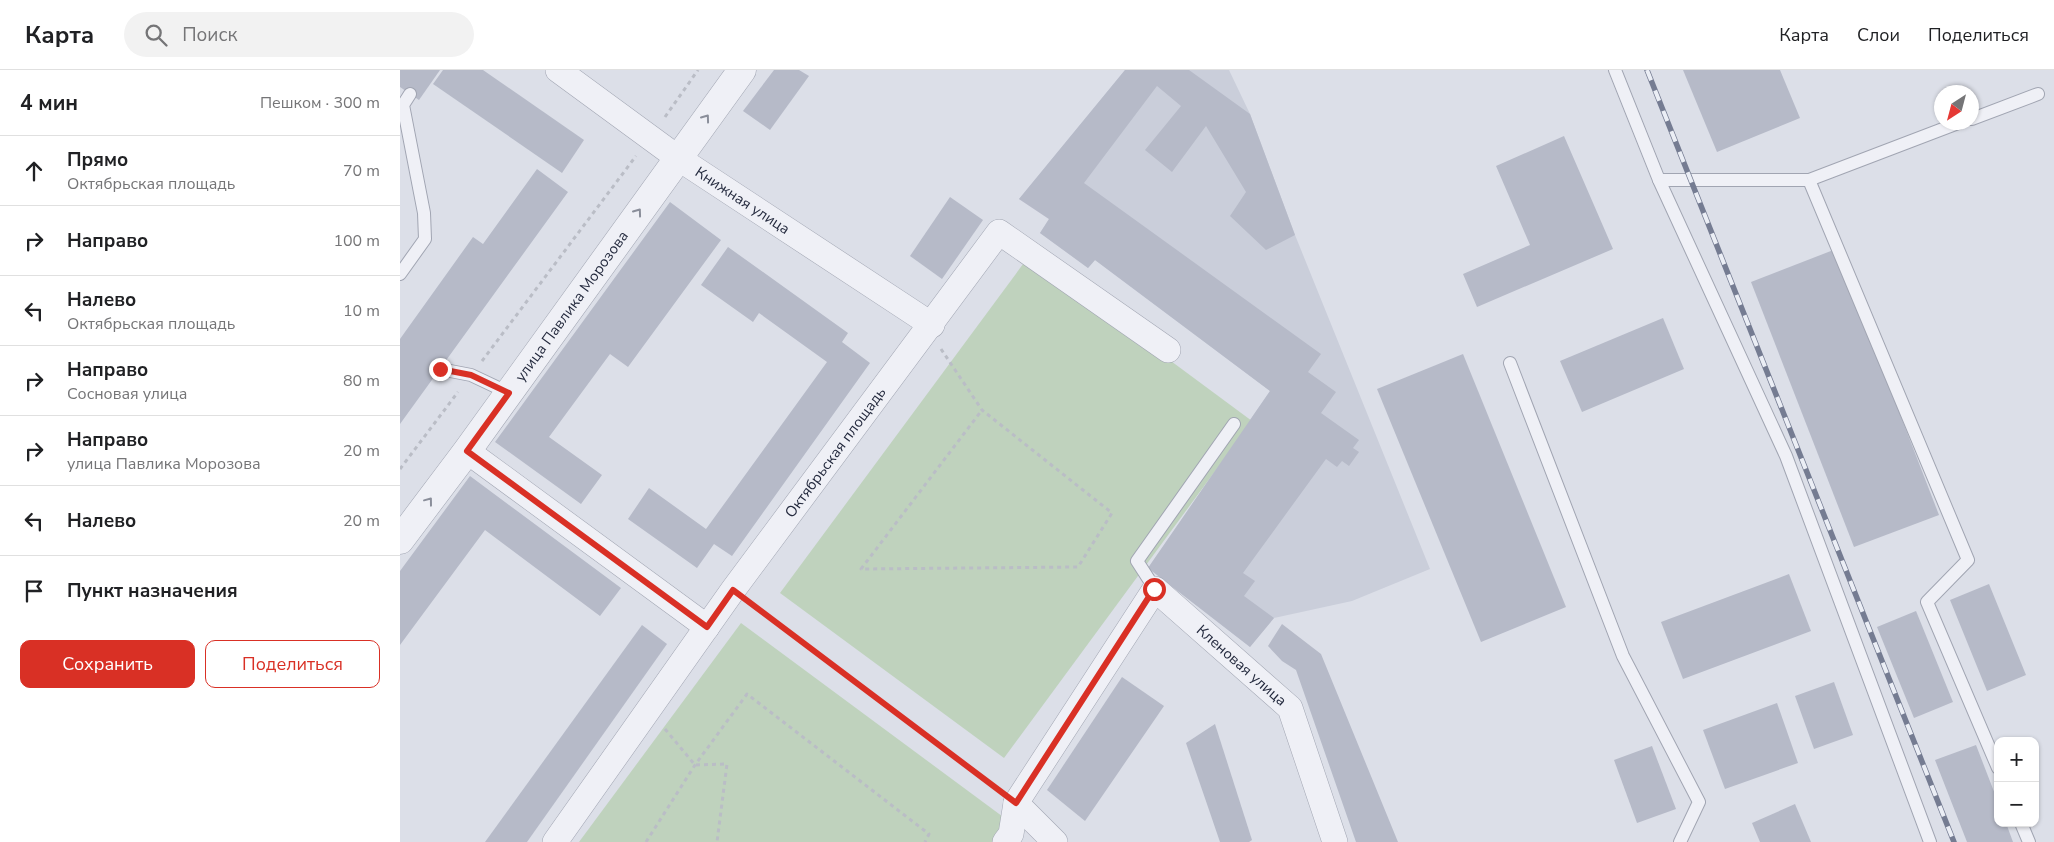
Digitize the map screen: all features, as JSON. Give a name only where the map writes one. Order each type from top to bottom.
[{"type":"street","name":"Книжная улица","points":[[558,70],[678,158],[930,327]]},
{"type":"street","name":"улица Павлика Морозова","points":[[400,540],[467,451],[742,70]]},
{"type":"street","name":"Октябрьская площадь","points":[[555,842],[733,590],[999,232],[1168,350]]},
{"type":"street","points":[[467,451],[707,627]]},
{"type":"street","points":[[1005,842],[1011,834],[1016,803],[1154,589]]},
{"type":"street","name":"Кленовая улица","points":[[1154,589],[1290,708],[1335,842]]},
{"type":"street","points":[[1016,803],[1054,842]]},
{"type":"lane","points":[[1615,70],[1659,180],[1786,456],[1930,842]]},
{"type":"lane","points":[[400,274],[425,240],[424,213],[401,106],[410,94]]},
{"type":"lane","points":[[1979,115],[2038,94]]},
{"type":"lane","points":[[1659,180],[1808,180],[1940,130]]},
{"type":"lane","points":[[1808,180],[1968,560],[1927,602],[1994,759]]},
{"type":"lane","points":[[1510,363],[1623,656],[1699,802],[1680,842]]},
{"type":"lane","points":[[440,369],[471,375],[509,393]]},
{"type":"lane","points":[[1154,589],[1137,561],[1234,424]]},
{"type":"lane","points":[[2023,827],[2029,842]]},
{"type":"path","points":[[400,469],[651,137],[698,70]]},
{"type":"path","points":[[930,327],[982,410],[1112,513],[1078,567],[862,569],[982,410]]},
{"type":"path","points":[[733,590],[1016,803]]},
{"type":"path","points":[[646,842],[695,765],[747,694],[928,834],[925,842]]},
{"type":"path","points":[[649,709],[695,765]]},
{"type":"path","points":[[695,765],[727,764],[717,842]]},
{"type":"shaded area","points":[[1125,70],[1229,70],[1250,114],[1295,235],[1430,569],[1352,601],[1274,618],[1250,647],[1148,568],[1270,391],[1095,260],[1088,268],[1040,233],[1049,219],[1019,199]]},
{"type":"green space","points":[[1029,256],[1252,421],[1004,758],[780,593]]},
{"type":"green space","points":[[741,623],[1010,822],[995,842],[579,842]]},
{"type":"building","points":[[400,70],[440,70],[419,100],[400,87]]},
{"type":"building","points":[[443,70],[483,70],[584,140],[562,173],[433,84]]},
{"type":"building","points":[[774,70],[799,70],[809,76],[770,130],[743,111]]},
{"type":"building","points":[[1125,70],[1189,70],[1250,114],[1295,235],[1266,250],[1230,216],[1246,192],[1206,126],[1172,172],[1145,150],[1181,106],[1157,86],[1084,183],[1321,354],[1308,372],[1336,392],[1321,413],[1359,440],[1353,448],[1359,452],[1349,466],[1342,461],[1337,467],[1326,459],[1243,573],[1255,581],[1244,596],[1274,618],[1250,647],[1148,568],[1270,391],[1095,260],[1088,268],[1040,233],[1049,219],[1019,199]]},
{"type":"building","points":[[1683,70],[1780,70],[1800,118],[1717,152]]},
{"type":"building","points":[[1564,136],[1613,249],[1477,307],[1463,274],[1530,245],[1496,166]]},
{"type":"building","points":[[537,169],[568,192],[400,424],[400,339],[473,237],[483,244]]},
{"type":"building","points":[[950,197],[983,220],[942,279],[910,256]]},
{"type":"building","points":[[670,202],[721,240],[628,367],[610,354],[549,437],[602,475],[581,504],[495,442]]},
{"type":"building","points":[[728,247],[848,333],[842,342],[870,363],[732,556],[714,544],[697,568],[628,519],[649,488],[706,529],[827,362],[759,313],[753,322],[701,285]]},
{"type":"building","points":[[1836,249],[1939,515],[1854,547],[1751,282]]},
{"type":"building","points":[[1663,318],[1684,369],[1582,412],[1560,361]]},
{"type":"building","points":[[1463,354],[1566,607],[1481,642],[1377,389]]},
{"type":"building","points":[[470,476],[621,588],[600,616],[485,530],[400,645],[400,571]]},
{"type":"building","points":[[1789,574],[1811,631],[1683,679],[1661,622]]},
{"type":"building","points":[[1989,584],[2026,675],[1987,691],[1950,600]]},
{"type":"building","points":[[1916,611],[1953,702],[1914,718],[1877,627]]},
{"type":"building","points":[[1282,624],[1321,654],[1398,842],[1356,842],[1296,670],[1282,661],[1268,646]]},
{"type":"building","points":[[642,625],[667,644],[527,842],[485,842]]},
{"type":"building","points":[[1122,677],[1164,706],[1085,821],[1047,790]]},
{"type":"building","points":[[1834,682],[1853,735],[1814,749],[1795,696]]},
{"type":"building","points":[[1777,703],[1798,763],[1725,789],[1703,730]]},
{"type":"building","points":[[1215,724],[1252,840],[1249,842],[1220,842],[1186,743]]},
{"type":"building","points":[[1976,745],[1994,792],[1994,827],[2007,827],[2013,842],[1967,842],[1935,760]]},
{"type":"building","points":[[1652,746],[1676,809],[1637,823],[1614,760]]},
{"type":"building","points":[[1795,804],[1811,842],[1760,842],[1752,823]]},
{"type":"railway","points":[[1647,70],[1954,842]]},
{"type":"route","points":[[440,369],[471,375],[509,393],[467,451],[707,627],[733,590],[1016,803],[1154,589]]}]
